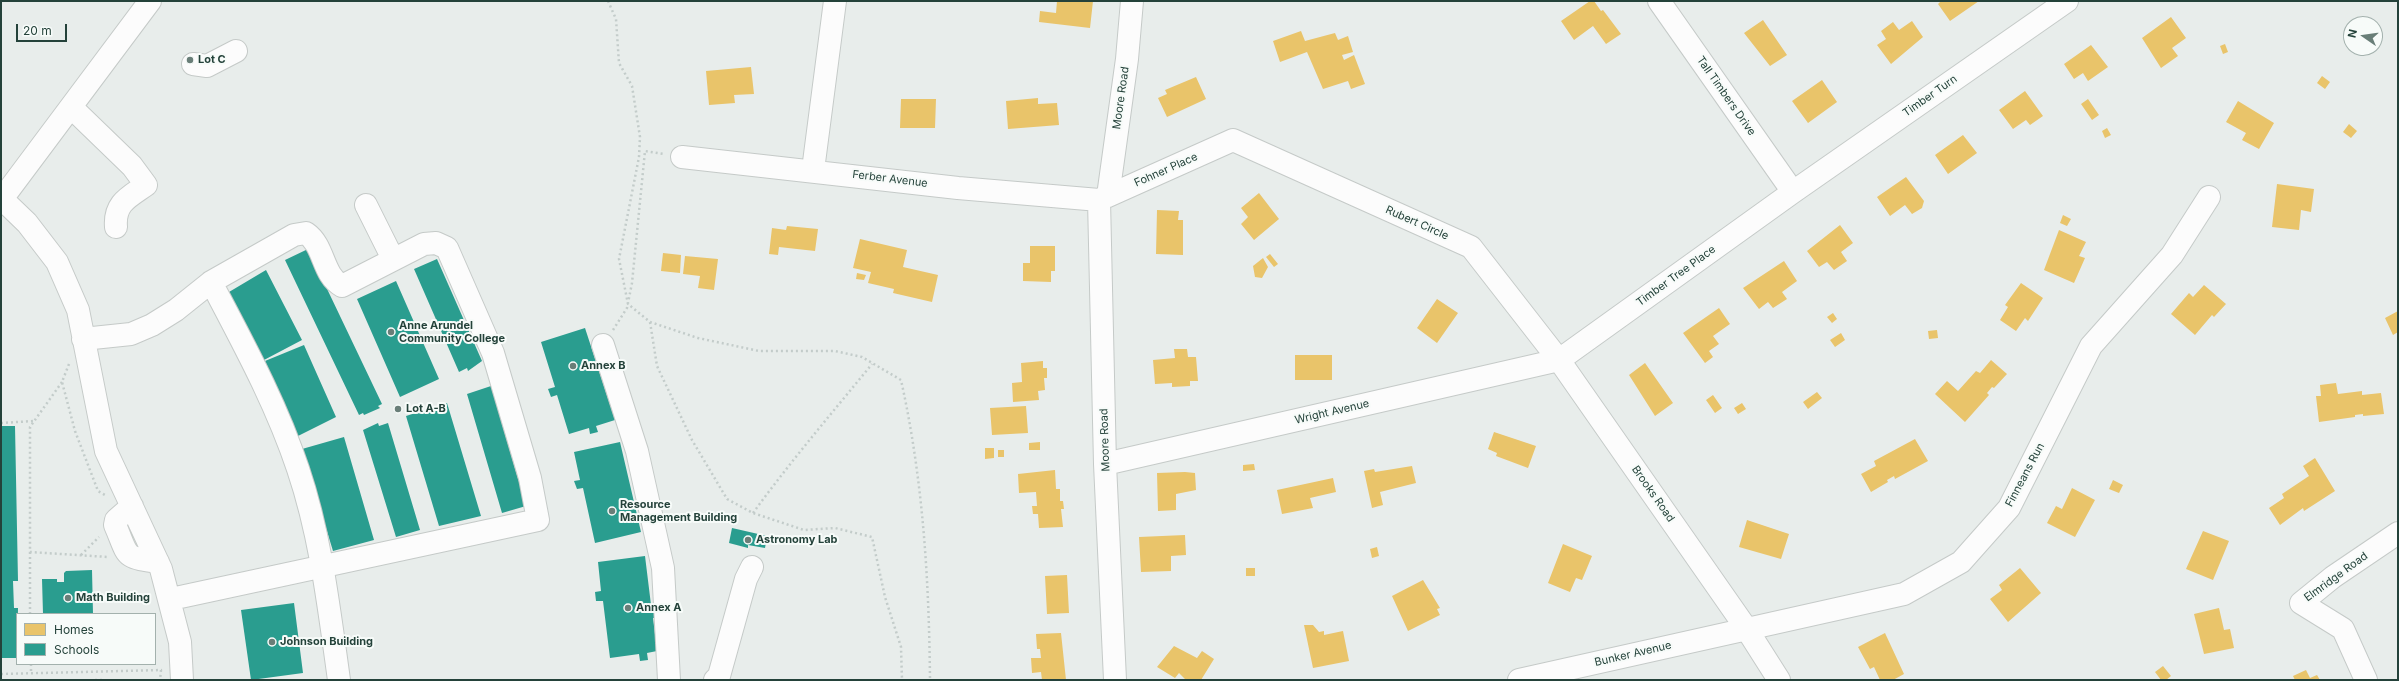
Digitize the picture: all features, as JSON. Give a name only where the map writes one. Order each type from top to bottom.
[{"type":"street","points":[[150,1],[2,199],[27,223],[57,262],[78,310],[106,451],[158,562],[171,598],[180,642],[182,680]]},
{"type":"street","points":[[813,170],[835,1]]},
{"type":"street","name":"Moore Road","points":[[1116,680],[1105,464],[1104,198],[1127,59],[1132,1]]},
{"type":"street","name":"Tall Timbers Drive","points":[[1659,1],[1793,192]]},
{"type":"street","name":"Timber Turn","points":[[1793,192],[2067,1]]},
{"type":"street","points":[[192,64],[207,66],[236,52]]},
{"type":"street","points":[[71,107],[132,166],[146,184],[121,203],[115,215],[116,227]]},
{"type":"street","name":"Fohner Place","points":[[1104,198],[1233,140]]},
{"type":"street","name":"Rubert Circle","points":[[1233,140],[1471,247],[1559,360]]},
{"type":"street","name":"Ferber Avenue","points":[[682,157],[813,170],[958,188],[1104,198]]},
{"type":"street","name":"Timber Tree Place","points":[[1559,360],[1793,192]]},
{"type":"street","name":"Finneans Run","points":[[1746,628],[1904,594],[1961,562],[2009,508],[2091,346],[2172,255],[2209,197]]},
{"type":"street","points":[[366,205],[393,259]]},
{"type":"street","points":[[83,339],[130,334],[152,325],[176,310],[211,282],[294,235],[306,233],[315,239],[333,281],[342,286],[424,244],[436,243],[448,248],[492,353],[530,478],[538,520],[171,598]]},
{"type":"street","points":[[211,282],[271,398],[298,469],[323,565],[339,680]]},
{"type":"street","points":[[603,345],[637,451],[663,568],[669,680]]},
{"type":"street","name":"Wright Avenue","points":[[1105,464],[1559,360]]},
{"type":"street","name":"Brooks Road","points":[[1559,360],[1746,628],[1778,680]]},
{"type":"street","points":[[132,506],[116,520],[115,525],[128,555],[133,559],[158,562]]},
{"type":"street","name":"Elmridge Road","points":[[2366,680],[2343,629],[2301,603],[2333,577],[2398,533]]},
{"type":"street","points":[[716,680],[719,676],[746,579],[752,567]]},
{"type":"street","name":"Bunker Avenue","points":[[1519,680],[1746,628]]},
{"type":"path","points":[[608,1],[616,20],[619,63],[632,86],[640,137],[639,157],[619,259],[628,304],[650,322],[698,338],[738,348],[759,351],[835,351],[862,358],[901,380],[911,423],[922,510],[928,581],[930,680]]},
{"type":"path","points":[[603,345],[628,304],[632,283],[645,151],[682,157]]},
{"type":"path","points":[[650,322],[657,366],[692,440],[727,499],[753,513],[804,530],[835,528],[872,537],[885,597],[901,647],[902,680]]},
{"type":"path","points":[[753,513],[780,476],[809,443],[872,364]]},
{"type":"path","points":[[30,613],[30,427],[62,382]]},
{"type":"path","points":[[1,423],[34,421]]},
{"type":"path","points":[[30,552],[133,559]]},
{"type":"path","points":[[30,665],[31,673]]},
{"type":"path","points":[[1,674],[161,670],[160,680]]},
{"type":"path","points":[[99,672],[97,679],[104,680]]},
{"type":"building: Homes","points":[[1057,1],[1093,1],[1090,28],[1039,22],[1040,11],[1056,13]]},
{"type":"building: Homes","points":[[1590,1],[1594,1],[1601,11],[1603,10],[1621,34],[1606,44],[1593,26],[1574,40],[1561,21]]},
{"type":"building: Homes","points":[[1941,1],[1979,1],[1950,21],[1938,4]]},
{"type":"building: Homes","points":[[2171,17],[2186,38],[2172,48],[2178,56],[2161,68],[2142,38]]},
{"type":"building: Homes","points":[[1763,20],[1787,55],[1770,66],[1744,33]]},
{"type":"building: Homes","points":[[1912,21],[1923,37],[1891,64],[1877,45],[1886,39],[1881,31],[1893,22],[1899,30]]},
{"type":"building: Homes","points":[[1301,31],[1305,41],[1335,33],[1338,40],[1348,36],[1353,52],[1342,55],[1344,60],[1354,55],[1365,84],[1351,89],[1348,81],[1323,89],[1307,52],[1280,62],[1273,41]]},
{"type":"building: Homes","points":[[2225,44],[2228,52],[2223,54],[2220,46]]},
{"type":"building: Homes","points":[[2091,45],[2108,67],[2088,81],[2083,73],[2074,79],[2064,64]]},
{"type":"building: Homes","points":[[751,67],[754,94],[734,95],[735,103],[709,105],[706,71]]},
{"type":"building: Homes","points":[[2322,76],[2330,82],[2325,89],[2317,83]]},
{"type":"building: Homes","points":[[1196,77],[1206,99],[1167,117],[1158,98],[1167,94],[1165,90]]},
{"type":"building: Homes","points":[[1822,80],[1837,102],[1808,123],[1792,101]]},
{"type":"building: Homes","points":[[2025,91],[2043,116],[2030,125],[2026,120],[2013,129],[1999,110]]},
{"type":"building: Homes","points":[[1038,98],[1038,104],[1057,103],[1059,125],[1008,129],[1006,101]]},
{"type":"building: Homes","points":[[901,99],[936,99],[935,128],[900,128]]},
{"type":"building: Homes","points":[[2088,99],[2099,115],[2092,120],[2081,104]]},
{"type":"building: Homes","points":[[2238,101],[2274,123],[2259,149],[2242,140],[2246,133],[2226,122]]},
{"type":"building: Homes","points":[[2349,124],[2357,131],[2351,138],[2343,132]]},
{"type":"building: Homes","points":[[2107,128],[2111,135],[2105,138],[2102,131]]},
{"type":"building: Homes","points":[[1963,135],[1977,153],[1948,174],[1935,155]]},
{"type":"building: Homes","points":[[1906,177],[1924,201],[1922,208],[1912,214],[1905,205],[1890,216],[1877,197]]},
{"type":"building: Homes","points":[[2277,184],[2314,189],[2311,212],[2301,210],[2299,230],[2272,227]]},
{"type":"building: Homes","points":[[1259,193],[1279,219],[1254,240],[1241,224],[1248,217],[1241,208]]},
{"type":"building: Homes","points":[[1157,210],[1179,211],[1178,220],[1183,220],[1183,255],[1156,254]]},
{"type":"building: Homes","points":[[2063,215],[2071,219],[2067,226],[2060,223]]},
{"type":"building: Homes","points":[[1840,225],[1853,243],[1841,252],[1847,261],[1834,270],[1827,262],[1819,267],[1807,251]]},
{"type":"building: Homes","points":[[787,226],[818,229],[815,251],[779,247],[778,255],[769,254],[772,228],[786,230]]},
{"type":"building: Homes","points":[[2059,230],[2086,242],[2079,256],[2085,258],[2074,283],[2044,270]]},
{"type":"building: Homes","points":[[860,239],[907,250],[903,267],[938,275],[932,302],[893,293],[894,289],[868,283],[871,272],[853,268]]},
{"type":"building: Homes","points":[[1030,246],[1055,246],[1055,271],[1051,271],[1051,282],[1023,281],[1023,263],[1030,263]]},
{"type":"building: Homes","points":[[663,253],[681,255],[680,273],[661,271]]},
{"type":"building: Homes","points":[[1270,254],[1278,264],[1274,267],[1266,257]]},
{"type":"building: Homes","points":[[685,256],[718,259],[714,290],[698,288],[700,276],[683,274]]},
{"type":"building: Homes","points":[[1263,258],[1268,267],[1262,278],[1255,277],[1253,266]]},
{"type":"building: Homes","points":[[1784,261],[1797,281],[1782,292],[1787,299],[1773,308],[1768,302],[1759,309],[1743,288]]},
{"type":"building: Homes","points":[[857,273],[866,275],[864,280],[856,279]]},
{"type":"building: Homes","points":[[2021,283],[2043,298],[2028,321],[2025,318],[2016,331],[2000,320],[2008,307],[2005,305]]},
{"type":"building: Homes","points":[[2204,285],[2226,304],[2214,317],[2212,315],[2195,335],[2171,314],[2189,293],[2193,297]]},
{"type":"building: Homes","points":[[1437,299],[1458,313],[1437,343],[1417,328]]},
{"type":"building: Homes","points":[[1719,308],[1730,324],[1713,336],[1719,344],[1709,351],[1713,357],[1705,363],[1683,333]]},
{"type":"building: Homes","points":[[2398,311],[2398,332],[2393,335],[2385,318]]},
{"type":"building: Homes","points":[[1833,313],[1837,319],[1832,323],[1827,317]]},
{"type":"building: Homes","points":[[1937,330],[1938,338],[1929,339],[1928,331]]},
{"type":"building: Homes","points":[[1841,333],[1845,340],[1835,347],[1830,340]]},
{"type":"building: Homes","points":[[1174,349],[1187,349],[1188,357],[1196,357],[1198,381],[1190,381],[1190,386],[1172,387],[1172,383],[1155,384],[1153,360],[1175,358]]},
{"type":"building: Homes","points":[[1295,355],[1332,355],[1332,380],[1295,380]]},
{"type":"building: Homes","points":[[1991,360],[2007,374],[1994,388],[1992,387],[1987,393],[1989,395],[1965,422],[1935,394],[1947,381],[1958,391],[1976,371],[1980,373]]},
{"type":"building: Homes","points":[[1043,361],[1043,368],[1047,368],[1047,378],[1044,378],[1045,390],[1038,391],[1039,400],[1013,402],[1012,383],[1022,382],[1021,363]]},
{"type":"building: Homes","points":[[1645,363],[1673,403],[1655,416],[1629,375]]},
{"type":"building: Homes","points":[[2336,383],[2338,394],[2362,391],[2362,395],[2381,393],[2384,414],[2363,416],[2363,414],[2355,415],[2355,417],[2319,422],[2316,396],[2321,396],[2320,385]]},
{"type":"building: Homes","points":[[1817,392],[1822,398],[1808,409],[1803,402]]},
{"type":"building: Homes","points":[[1713,395],[1722,408],[1715,413],[1706,400]]},
{"type":"building: Homes","points":[[1742,403],[1746,409],[1738,414],[1734,408]]},
{"type":"building: Homes","points":[[1026,406],[1028,433],[992,435],[990,408]]},
{"type":"building: Homes","points":[[1494,432],[1536,446],[1528,468],[1496,456],[1497,453],[1488,449]]},
{"type":"building: Homes","points":[[1915,439],[1928,461],[1895,479],[1894,476],[1887,480],[1888,482],[1871,492],[1861,474],[1876,466],[1874,461]]},
{"type":"building: Homes","points":[[1040,442],[1040,450],[1029,450],[1029,443]]},
{"type":"building: Homes","points":[[985,448],[994,448],[994,458],[985,459]]},
{"type":"building: Homes","points":[[998,450],[1004,450],[1004,457],[998,457]]},
{"type":"building: Homes","points":[[2315,458],[2335,491],[2304,511],[2303,508],[2280,525],[2269,508],[2284,498],[2282,494],[2309,476],[2303,466]]},
{"type":"building: Homes","points":[[1254,464],[1255,470],[1243,471],[1243,465]]},
{"type":"building: Homes","points":[[1412,466],[1416,483],[1380,492],[1383,505],[1372,508],[1364,471],[1374,469],[1375,472]]},
{"type":"building: Homes","points":[[1055,470],[1056,489],[1060,489],[1060,501],[1063,501],[1064,509],[1061,509],[1063,527],[1039,528],[1038,514],[1033,514],[1032,506],[1037,506],[1036,492],[1019,493],[1018,474]]},
{"type":"building: Homes","points":[[1157,473],[1195,473],[1196,490],[1176,494],[1176,510],[1158,511]]},
{"type":"building: Homes","points":[[1333,478],[1336,492],[1310,498],[1313,508],[1282,514],[1277,490]]},
{"type":"building: Homes","points":[[2113,480],[2123,485],[2119,493],[2109,489]]},
{"type":"building: Homes","points":[[2072,488],[2095,500],[2075,537],[2047,523],[2056,506],[2062,509]]},
{"type":"building: Homes","points":[[1747,520],[1789,534],[1781,559],[1739,547]]},
{"type":"building: Homes","points":[[2203,531],[2229,541],[2213,580],[2186,569]]},
{"type":"building: Homes","points":[[1185,535],[1186,555],[1171,556],[1171,571],[1141,572],[1139,537]]},
{"type":"building: Homes","points":[[1563,544],[1592,556],[1582,580],[1576,578],[1570,592],[1548,583]]},
{"type":"building: Homes","points":[[1377,547],[1379,556],[1372,558],[1370,549]]},
{"type":"building: Homes","points":[[1246,568],[1255,568],[1255,576],[1246,576]]},
{"type":"building: Homes","points":[[2020,568],[2041,593],[2008,622],[1990,599],[2002,590],[1999,585]]},
{"type":"building: Homes","points":[[1067,575],[1069,613],[1047,614],[1045,576]]},
{"type":"building: Homes","points":[[1423,580],[1440,608],[1437,609],[1440,615],[1408,631],[1392,596]]},
{"type":"building: Homes","points":[[2219,608],[2224,630],[2230,629],[2234,648],[2204,654],[2194,614]]},
{"type":"building: Homes","points":[[1304,625],[1313,625],[1319,632],[1324,631],[1324,635],[1343,631],[1349,661],[1313,668]]},
{"type":"building: Homes","points":[[1061,633],[1066,680],[1042,680],[1041,672],[1032,673],[1031,658],[1041,658],[1040,649],[1037,649],[1036,634]]},
{"type":"building: Homes","points":[[1885,633],[1904,674],[1893,680],[1880,680],[1874,667],[1870,669],[1858,647]]},
{"type":"building: Homes","points":[[1174,646],[1197,658],[1202,651],[1214,659],[1201,680],[1186,680],[1179,673],[1175,678],[1157,667]]},
{"type":"building: Homes","points":[[2163,666],[2171,676],[2166,680],[2161,680],[2155,672]]},
{"type":"building: Homes","points":[[2306,670],[2310,678],[2317,675],[2320,680],[2295,680],[2293,676]]},
{"type":"building: Schools","points":[[308,249],[382,404],[378,406],[380,408],[364,415],[363,413],[359,415],[285,260]]},
{"type":"building: Schools","points":[[437,259],[482,361],[468,371],[467,368],[459,372],[414,269]]},
{"type":"building: Schools","points":[[266,270],[302,340],[264,360],[229,292]]},
{"type":"building: Schools","points":[[396,281],[439,379],[400,397],[357,299]]},
{"type":"building: Schools","name":"Annex B","points":[[585,328],[615,420],[596,426],[598,432],[590,434],[589,428],[569,434],[557,395],[551,397],[548,389],[555,387],[541,342]]},
{"type":"building: Schools","points":[[304,345],[336,417],[298,436],[265,361]]},
{"type":"building: Schools","points":[[491,386],[526,506],[502,513],[467,394]]},
{"type":"building: Schools","points":[[447,403],[481,516],[439,526],[406,416]]},
{"type":"building: Schools","points":[[378,423],[379,426],[388,423],[420,530],[396,537],[363,430]]},
{"type":"building: Schools","points":[[1,426],[15,426],[18,581],[13,581],[14,608],[18,608],[18,613],[16,613],[16,658],[1,658]]},
{"type":"building: Schools","points":[[344,437],[374,540],[333,551],[302,449]]},
{"type":"building: Schools","name":"Resource Management Building","points":[[620,442],[641,532],[595,543],[583,488],[577,489],[574,481],[580,480],[574,452]]},
{"type":"building: Schools","name":"Astronomy Lab","points":[[732,528],[767,536],[765,548],[748,545],[748,548],[729,543]]},
{"type":"building: Schools","name":"Annex A","points":[[645,556],[652,613],[656,612],[657,618],[653,618],[657,651],[647,653],[648,660],[640,661],[639,654],[610,658],[603,601],[596,601],[595,592],[601,591],[598,562]]},
{"type":"building: Schools","name":"Math Building","points":[[92,570],[93,613],[43,613],[42,579],[57,579],[57,582],[64,582],[64,573],[66,571]]},
{"type":"building: Schools","name":"Johnson Building","points":[[294,603],[303,673],[251,680],[241,610]]},
{"type":"place","name":"Lot C","points":[[190,60]]},
{"type":"place","name":"Anne Arundel Community College","points":[[391,332]]},
{"type":"place","name":"Annex B","points":[[573,366]]},
{"type":"place","name":"Lot A-B","points":[[398,409]]},
{"type":"place","name":"Resource Management Building","points":[[612,511]]},
{"type":"place","name":"Astronomy Lab","points":[[748,540]]},
{"type":"place","name":"Math Building","points":[[68,598]]},
{"type":"place","name":"Annex A","points":[[628,608]]},
{"type":"place","name":"Johnson Building","points":[[272,642]]}]
